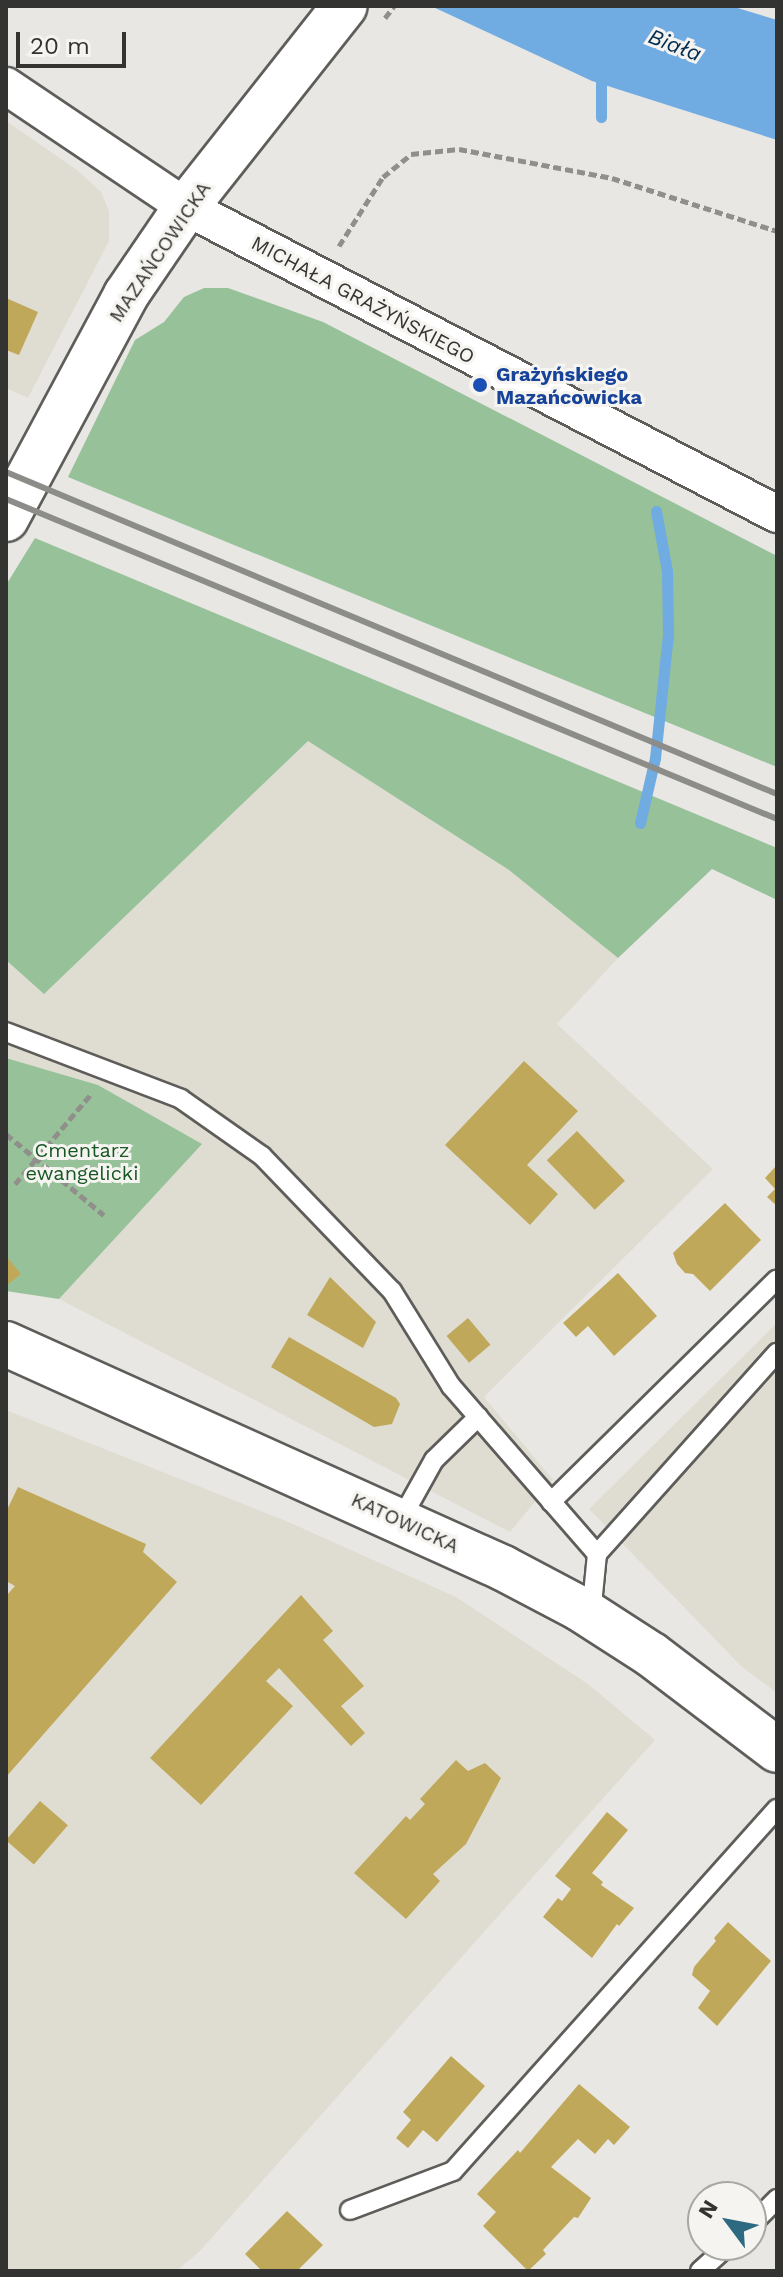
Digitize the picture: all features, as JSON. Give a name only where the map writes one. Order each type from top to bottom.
[{"type":"street","name":"MAZAŃCOWICKA","points":[[6,519],[126,295],[186,207],[345,6]]},
{"type":"street","name":"MICHAŁA GRAŻYŃSKIEGO","points":[[6,86],[186,207],[777,514]]},
{"type":"street","name":"KATOWICKA","points":[[6,1344],[503,1568],[591,1616],[652,1655],[777,1750]]},
{"type":"lane","points":[[6,1032],[181,1099],[262,1156],[392,1291],[451,1386],[597,1554]]},
{"type":"lane","points":[[551,1502],[777,1279]]},
{"type":"lane","points":[[591,1616],[597,1554],[777,1353]]},
{"type":"lane","points":[[400,1521],[434,1460],[478,1417]]},
{"type":"lane","points":[[350,2210],[453,2171],[777,1809]]},
{"type":"path","points":[[318,278],[383,177],[411,154],[447,150],[459,149],[612,178],[777,231]]},
{"type":"path","points":[[15,1184],[98,1085],[107,1069]]},
{"type":"path","points":[[6,1134],[104,1215]]},
{"type":"shaded area","points":[[6,121],[77,170],[101,192],[109,211],[109,241],[28,398],[6,388]]},
{"type":"shaded area","points":[[308,740],[509,870],[618,958],[557,1024],[713,1169],[484,1397],[553,1480],[510,1532],[59,1299],[201,1144],[98,1085],[6,1058],[6,960],[44,993]]},
{"type":"shaded area","points":[[777,1323],[777,1693],[742,1667],[589,1509]]},
{"type":"shaded area","points":[[6,1410],[286,1521],[456,1597],[588,1684],[655,1740],[199,2252],[176,2271],[6,2271]]},
{"type":"green space","points":[[204,288],[228,288],[323,322],[777,556],[777,767],[68,477],[135,340],[164,322],[184,297]]},
{"type":"green space","points":[[35,538],[777,848],[777,900],[712,869],[618,958],[509,870],[308,741],[44,994],[6,960],[6,585]]},
{"type":"green space","name":"Cmentarz ewangelicki","points":[[6,1058],[98,1085],[202,1144],[59,1299],[6,1291]]},
{"type":"water","name":"Biała","points":[[431,6],[731,6],[777,20],[777,140],[592,81]]},
{"type":"building","points":[[6,298],[38,312],[19,355],[6,350]]},
{"type":"building","points":[[524,1061],[578,1111],[527,1165],[558,1194],[530,1225],[445,1145]]},
{"type":"building","points":[[577,1131],[625,1181],[595,1210],[547,1160]]},
{"type":"building","points":[[777,1165],[777,1206],[767,1197],[775,1189],[765,1178]]},
{"type":"building","points":[[725,1203],[761,1240],[710,1291],[693,1274],[685,1273],[673,1253]]},
{"type":"building","points":[[6,1256],[21,1274],[6,1286]]},
{"type":"building","points":[[618,1273],[657,1316],[614,1356],[588,1326],[576,1337],[563,1323]]},
{"type":"building","points":[[330,1277],[376,1322],[363,1348],[307,1315]]},
{"type":"building","points":[[468,1318],[490,1345],[469,1363],[447,1336]]},
{"type":"building","points":[[289,1337],[396,1398],[400,1404],[392,1424],[374,1427],[271,1367]]},
{"type":"building","points":[[18,1487],[146,1544],[143,1552],[177,1582],[6,1777],[6,1596],[15,1586],[6,1581],[6,1512]]},
{"type":"building","points":[[301,1595],[333,1631],[323,1640],[364,1686],[341,1706],[365,1733],[351,1746],[279,1668],[266,1681],[293,1706],[201,1805],[150,1758]]},
{"type":"building","points":[[456,1760],[468,1771],[485,1763],[501,1778],[466,1844],[433,1874],[440,1881],[406,1919],[354,1873],[406,1816],[410,1820],[425,1804],[420,1799]]},
{"type":"building","points":[[40,1801],[68,1825],[34,1865],[6,1840]]},
{"type":"building","points":[[607,1812],[628,1830],[592,1873],[603,1882],[601,1885],[634,1908],[619,1926],[617,1924],[592,1958],[543,1917],[558,1898],[562,1901],[571,1889],[555,1876]]},
{"type":"building","points":[[728,1922],[771,1961],[717,2026],[698,2008],[710,1991],[692,1975],[694,1967]]},
{"type":"building","points":[[451,2056],[485,2086],[437,2142],[423,2130],[408,2148],[396,2138],[411,2120],[403,2112]]},
{"type":"building","points":[[579,2084],[630,2127],[614,2145],[608,2139],[595,2154],[578,2139],[551,2167],[591,2198],[578,2218],[574,2217],[543,2250],[546,2254],[528,2271],[483,2226],[496,2212],[477,2194],[518,2150],[520,2153]]},
{"type":"building","points":[[287,2211],[323,2245],[297,2271],[262,2271],[245,2254]]},
{"type":"waterway","points":[[601,69],[601,117]]},
{"type":"waterway","points":[[640,823],[655,758],[668,635],[667,571],[656,511]]},
{"type":"railway","points":[[6,472],[777,794]]},
{"type":"railway","points":[[6,499],[777,819]]},
{"type":"place","name":"Grażyńskiego Mazańcowicka","points":[[480,385]]}]
